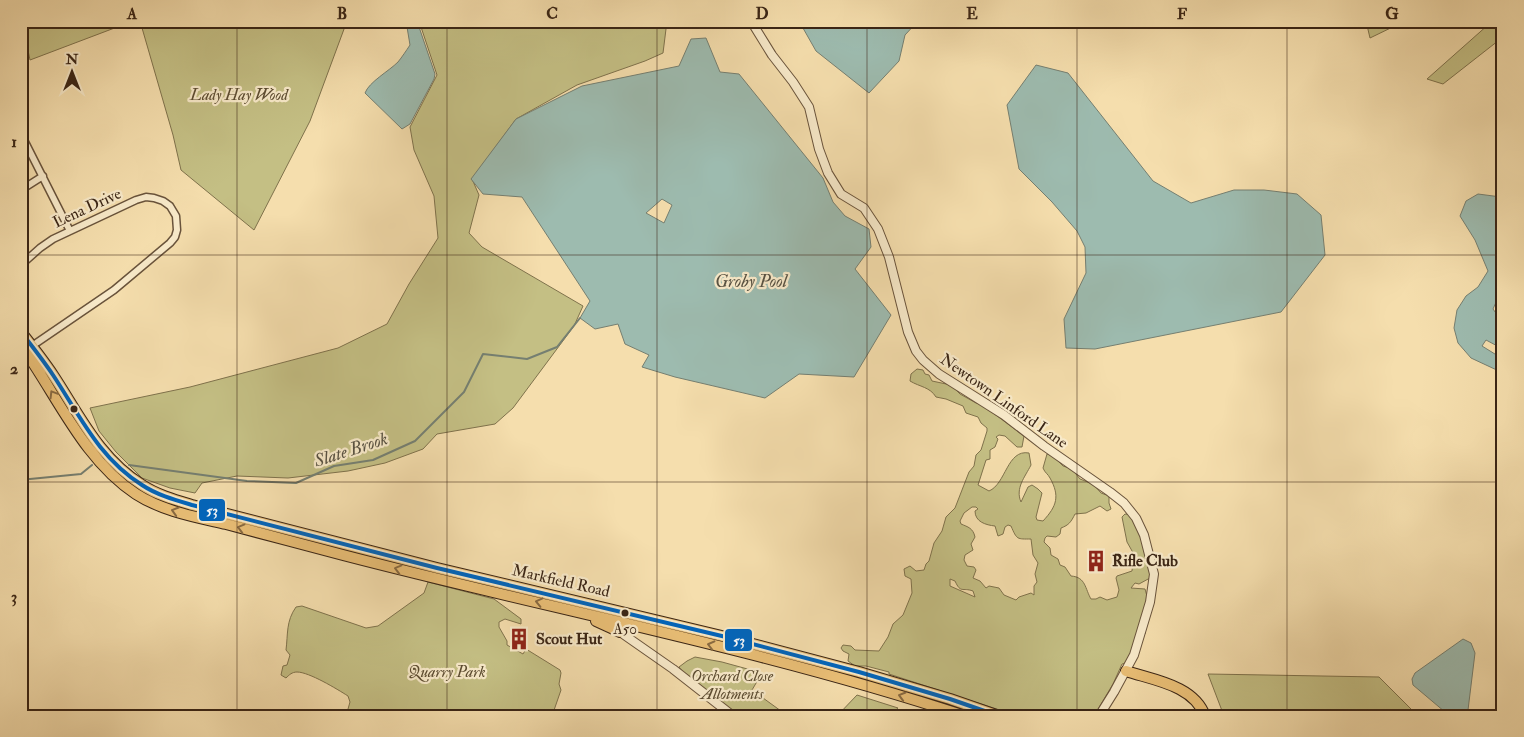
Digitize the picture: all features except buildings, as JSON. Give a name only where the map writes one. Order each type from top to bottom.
[{"type":"highway","name":"Markfield Road","points":[[21,332],[53,375],[93,440],[121,469],[142,485],[166,497],[437,568],[726,637],[868,675],[950,699],[999,716]]},
{"type":"highway","name":"Markfield Road","points":[[21,345],[73,425],[115,479],[138,495],[168,508],[436,579],[562,608],[831,676],[925,702],[965,716]]},
{"type":"highway","points":[[562,608],[620,632]]},
{"type":"highway","points":[[1126,672],[1183,691],[1190,695],[1199,705],[1205,716]]},
{"type":"street","name":"Newtown Linford Lane","points":[[750,21],[809,108],[819,149],[828,172],[841,194],[864,208],[878,229],[889,257],[908,332],[916,351],[939,374],[1004,415],[1044,446],[1110,492],[1124,503],[1136,518],[1150,553],[1154,574],[1152,590],[1141,637],[1126,672],[1099,716]]},
{"type":"street","points":[[21,134],[70,231]]},
{"type":"street","points":[[21,190],[43,176]]},
{"type":"street","name":"Lena Drive","points":[[21,265],[40,248],[70,231],[136,200],[154,198],[170,206],[178,222],[175,237],[170,243],[114,290],[32,346]]},
{"type":"street","points":[[620,632],[673,669],[733,716]]},
{"type":"green space","points":[[22,21],[133,21],[30,60]]},
{"type":"green space","name":"Lady Hay Wood","points":[[140,21],[347,21],[310,121],[254,230],[181,170],[173,135]]},
{"type":"green space","points":[[419,21],[667,21],[663,53],[577,85],[516,119],[472,179],[479,195],[469,233],[482,247],[583,306],[574,326],[513,408],[495,424],[437,434],[423,449],[385,463],[348,471],[288,478],[237,476],[202,483],[195,493],[170,488],[142,478],[116,452],[99,431],[90,408],[190,387],[338,348],[387,324],[438,238],[434,196],[414,150],[410,127],[437,75]]},
{"type":"green space","points":[[1366,21],[1405,21],[1370,38]]},
{"type":"green space","points":[[1488,21],[1503,21],[1503,37],[1443,84],[1427,79],[1489,24]]},
{"type":"green space","points":[[917,369],[923,370],[932,381],[951,385],[960,394],[981,404],[1024,436],[1022,447],[1017,447],[1005,436],[999,435],[996,437],[998,439],[995,447],[990,450],[990,459],[986,460],[978,485],[989,491],[999,482],[1016,456],[1022,453],[1029,453],[1031,465],[1020,487],[1019,497],[1021,502],[1028,487],[1032,485],[1042,493],[1036,517],[1037,520],[1043,521],[1056,501],[1053,484],[1043,468],[1047,454],[1052,455],[1063,466],[1072,469],[1080,479],[1093,484],[1101,493],[1109,496],[1111,509],[1107,511],[1100,506],[1086,513],[1075,514],[1070,523],[1061,528],[1060,534],[1056,537],[1047,536],[1044,542],[1050,548],[1051,555],[1058,559],[1060,565],[1065,567],[1071,576],[1082,581],[1091,599],[1100,597],[1107,600],[1117,597],[1119,590],[1117,576],[1132,571],[1133,562],[1136,558],[1127,542],[1122,517],[1125,514],[1133,515],[1145,545],[1150,578],[1139,584],[1135,583],[1131,588],[1145,589],[1147,605],[1145,634],[1139,635],[1137,638],[1134,643],[1133,656],[1126,663],[1122,664],[1113,684],[1094,716],[1018,716],[889,674],[889,672],[866,666],[855,666],[848,661],[849,654],[841,648],[843,645],[851,646],[855,650],[879,651],[888,637],[893,624],[903,615],[912,593],[911,579],[905,576],[904,569],[910,566],[916,571],[924,570],[929,561],[934,543],[942,531],[946,517],[955,508],[969,472],[974,466],[976,455],[981,450],[987,431],[987,428],[978,417],[966,413],[963,406],[936,397],[928,389],[910,381],[911,374]],"holes":[[[972,507],[978,509],[975,511],[975,515],[979,520],[985,524],[995,526],[998,536],[1003,534],[1005,527],[1008,525],[1011,526],[1018,538],[1031,539],[1033,555],[1038,563],[1035,574],[1037,582],[1034,586],[1034,595],[1031,593],[1016,600],[1004,595],[999,588],[989,586],[986,588],[980,581],[973,578],[976,570],[974,567],[967,566],[964,560],[965,555],[973,550],[971,544],[975,537],[972,530],[961,524],[960,521],[964,513]],[[950,579],[955,581],[960,589],[973,591],[975,597],[950,586]]]},
{"type":"green space","name":"Quarry Park","points":[[428,582],[494,599],[521,619],[521,624],[505,619],[499,622],[499,627],[507,641],[507,645],[523,654],[526,649],[560,670],[559,684],[561,690],[552,716],[346,716],[350,702],[348,696],[323,681],[302,673],[297,672],[286,678],[281,675],[283,666],[287,665],[290,655],[286,650],[288,628],[290,617],[296,607],[302,606],[366,628],[378,626],[424,593]]},
{"type":"green space","name":"Orchard Close Allotments","points":[[695,657],[762,673],[752,690],[781,711],[778,716],[739,716],[679,667]]},
{"type":"green space","points":[[1208,674],[1379,677],[1418,716],[1224,716]]},
{"type":"green space","points":[[857,695],[898,708],[889,716],[837,716]]},
{"type":"water","points":[[409,21],[417,21],[435,74],[410,124],[402,129],[365,93],[375,81],[398,62],[410,45],[407,27]]},
{"type":"water","points":[[799,21],[918,21],[905,35],[899,61],[869,93],[816,51]]},
{"type":"water","name":"Groby Pool","points":[[706,38],[720,72],[739,74],[823,178],[833,202],[845,216],[869,229],[871,247],[855,269],[891,315],[854,377],[799,374],[765,398],[675,377],[642,367],[649,355],[625,344],[618,324],[595,329],[580,318],[590,301],[522,197],[483,194],[471,179],[516,119],[582,86],[679,66],[691,39]],"holes":[[[662,199],[672,205],[664,223],[646,213]]]},
{"type":"water","points":[[1036,65],[1068,73],[1153,181],[1191,203],[1234,190],[1264,190],[1297,194],[1321,215],[1325,255],[1281,312],[1095,349],[1066,348],[1064,319],[1086,273],[1085,247],[1077,231],[1052,202],[1019,169],[1007,105]]},
{"type":"water","points":[[1478,194],[1501,197],[1503,200],[1503,295],[1497,300],[1493,309],[1503,323],[1503,349],[1486,340],[1482,346],[1503,359],[1503,372],[1471,358],[1458,343],[1454,328],[1457,310],[1466,296],[1478,287],[1488,271],[1475,240],[1460,216],[1466,201]]},
{"type":"water","points":[[1463,639],[1471,643],[1475,653],[1468,710],[1463,716],[1445,712],[1413,685],[1412,679],[1415,673]]},
{"type":"waterway","name":"Slate Brook","points":[[129,465],[247,481],[296,483],[334,466],[373,460],[415,441],[464,392],[483,354],[527,359],[557,347],[580,318]]},
{"type":"waterway","name":"Slate Brook","points":[[21,479],[81,474],[92,465]]},
{"type":"transit line","name":"53","points":[[21,332],[49,369],[102,449],[127,474],[148,489],[160,494],[192,505],[437,568],[726,637],[859,672],[950,699],[999,716]]},
{"type":"place","name":"Rifle Club","points":[[1096,561]]},
{"type":"place","name":"A50","points":[[625,613]]},
{"type":"place","name":"Scout Hut","points":[[519,639]]}]
